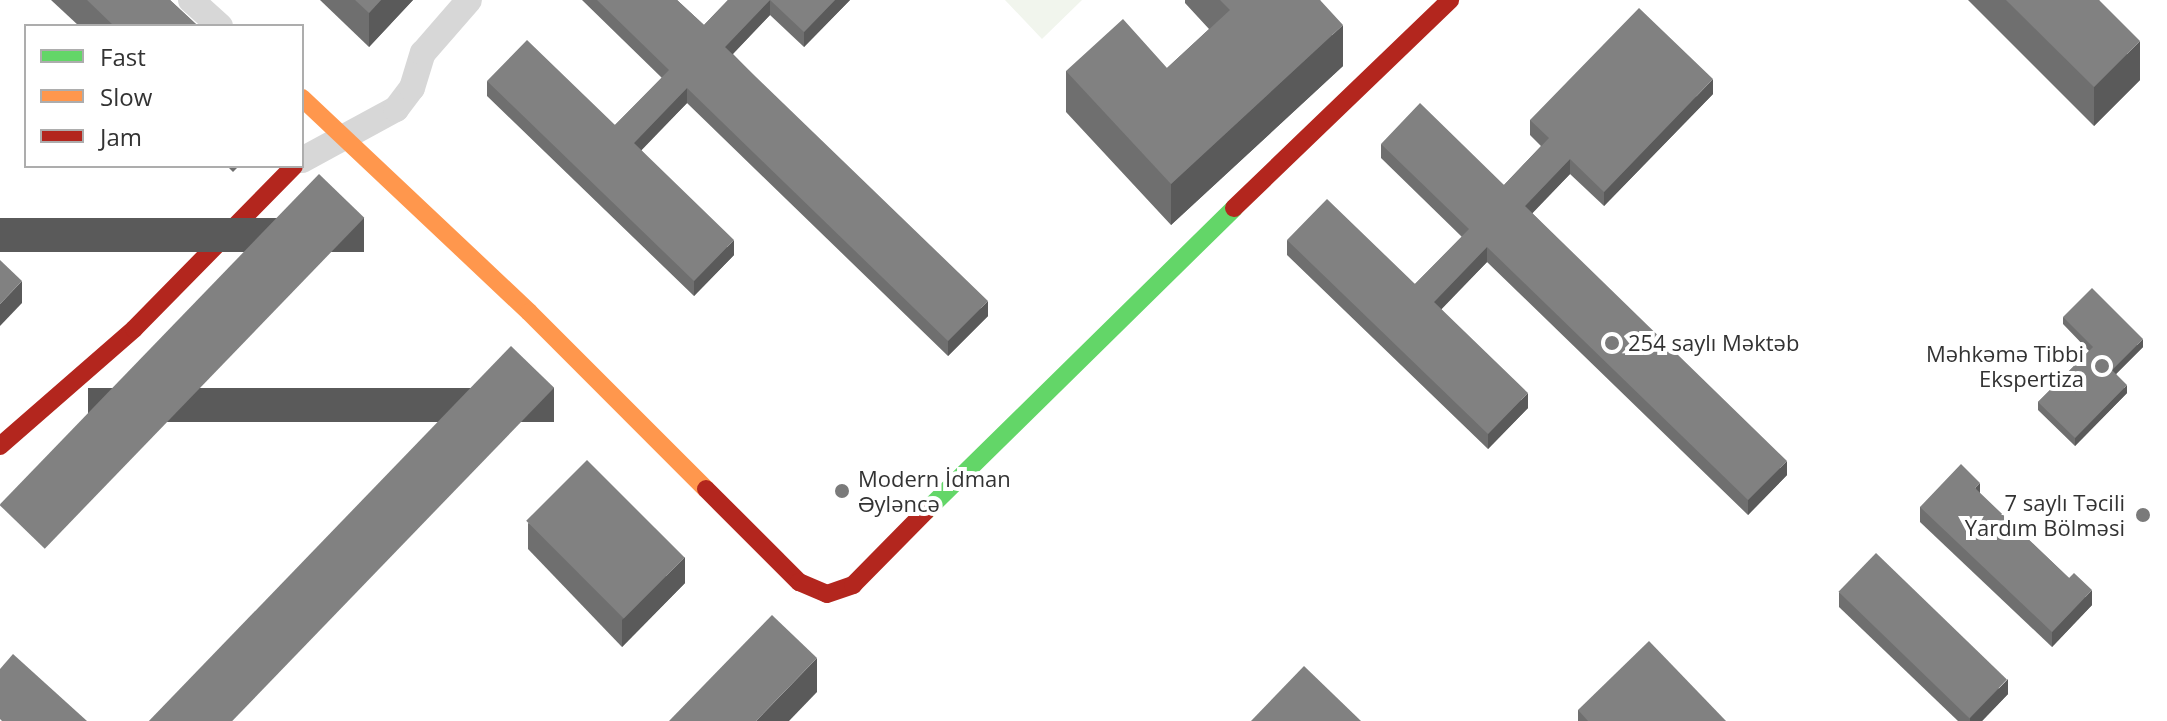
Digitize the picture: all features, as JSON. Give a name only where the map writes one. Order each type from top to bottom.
[{"type":"street","points":[[191,0],[218,24]]},
{"type":"street","points":[[304,159],[396,109],[434,37],[469,0]]},
{"type":"street","points":[[304,100],[799,582],[827,594],[853,585],[1026,408],[1450,0]]},
{"type":"street","points":[[0,446],[134,329],[292,168]]},
{"type":"shaded area","points":[[1005,0],[1082,0],[1042,39]]},
{"type":"building","points":[[87,0],[170,0],[196,24],[112,24]]},
{"type":"building","points":[[355,0],[381,0],[369,13]]},
{"type":"building","points":[[597,0],[677,0],[704,25],[728,0],[770,0],[725,47],[988,301],[948,341],[687,88],[634,143],[734,240],[694,281],[487,81],[527,40],[615,125],[669,70]]},
{"type":"building","points":[[770,0],[835,0],[804,32]]},
{"type":"building","points":[[1220,0],[1320,0],[1343,25],[1171,184],[1066,71],[1123,19],[1167,68],[1230,10]]},
{"type":"building","points":[[2006,0],[2099,0],[2140,41],[2094,87]]},
{"type":"building","points":[[1639,8],[1713,79],[1604,192],[1570,159],[1525,206],[1787,461],[1748,500],[1487,247],[1434,302],[1528,393],[1488,434],[1287,240],[1327,199],[1415,284],[1469,229],[1381,144],[1420,103],[1504,185],[1549,138],[1530,120]]},
{"type":"building","points":[[319,174],[364,218],[45,549],[0,504]]},
{"type":"building","points":[[0,260],[22,281],[0,304]]},
{"type":"building","name":"Məhkəmə Tibbi Ekspertiza","points":[[2092,288],[2143,339],[2112,370],[2127,385],[2075,438],[2038,402],[2093,347],[2063,317]]},
{"type":"building","points":[[511,346],[554,388],[232,721],[149,721]]},
{"type":"building","points":[[587,460],[685,558],[624,618],[526,521]]},
{"type":"building","points":[[1961,464],[1980,483],[1975,488],[2069,578],[2074,573],[2092,590],[2052,632],[1920,507]]},
{"type":"building","points":[[1876,553],[2007,679],[1969,718],[1838,592]]},
{"type":"building","points":[[772,615],[817,658],[756,721],[669,721]]},
{"type":"building","points":[[1649,641],[1726,721],[1588,721],[1578,710]]},
{"type":"building","points":[[13,654],[87,721],[2,721],[0,669]]},
{"type":"building","points":[[1304,666],[1361,721],[1251,721]]},
{"type":"traffic: fast","points":[[926,511],[1234,208]]},
{"type":"traffic: slow","points":[[304,100],[529,312],[706,489]]},
{"type":"traffic: jam","points":[[1234,208],[1450,0]]},
{"type":"traffic: jam","points":[[0,446],[134,329],[292,168]]},
{"type":"traffic: jam","points":[[706,489],[799,582],[827,594],[853,585],[926,511]]},
{"type":"place","name":"254 saylı Məktəb","points":[[1612,343]]},
{"type":"place","name":"Məhkəmə Tibbi Ekspertiza","points":[[2102,366]]},
{"type":"place","name":"Modern İdman Əyləncə","points":[[842,491]]},
{"type":"place","name":"7 saylı Təcili Yardım Bölməsi","points":[[2143,515]]}]
